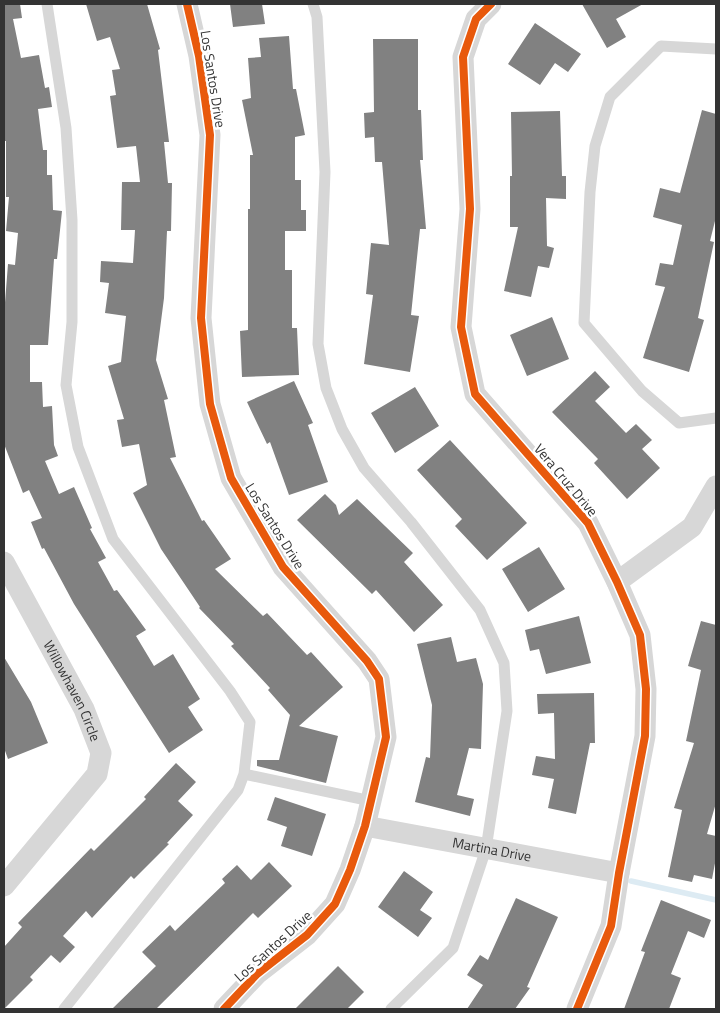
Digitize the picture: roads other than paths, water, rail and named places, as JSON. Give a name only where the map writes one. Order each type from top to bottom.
[{"type":"street","name":"Los Santos Drive","points":[[187,4],[198,56],[210,135],[201,318],[210,404],[231,478],[284,567],[367,661],[379,679],[386,737],[365,826],[350,870],[335,904],[307,935],[257,974],[224,1009]]},
{"type":"street","name":"Vera Cruz Drive","points":[[491,4],[476,19],[464,57],[470,209],[461,327],[475,394],[588,523],[640,635],[646,690],[645,736],[619,873],[612,926],[578,1009]]},
{"type":"street","points":[[617,582],[692,527],[716,486]]},
{"type":"street","name":"Willowhaven Circle","points":[[4,562],[84,710],[101,753],[97,774],[4,886]]},
{"type":"street","name":"Martina Drive","points":[[365,826],[619,873]]},
{"type":"lane","points":[[47,4],[66,128],[72,220],[72,304],[66,385],[78,448],[113,539],[230,690],[250,722],[244,774],[238,790],[64,1009]]},
{"type":"lane","points":[[313,4],[317,17],[325,172],[318,344],[326,388],[342,429],[364,468],[411,522],[480,610],[504,664],[507,711],[486,849],[453,948],[391,1009]]},
{"type":"lane","points":[[716,49],[661,46],[610,97],[596,146],[590,192],[584,323],[642,391],[679,422],[716,418]]},
{"type":"lane","points":[[244,774],[371,801]]},
{"type":"waterway","points":[[631,881],[716,900]]}]
